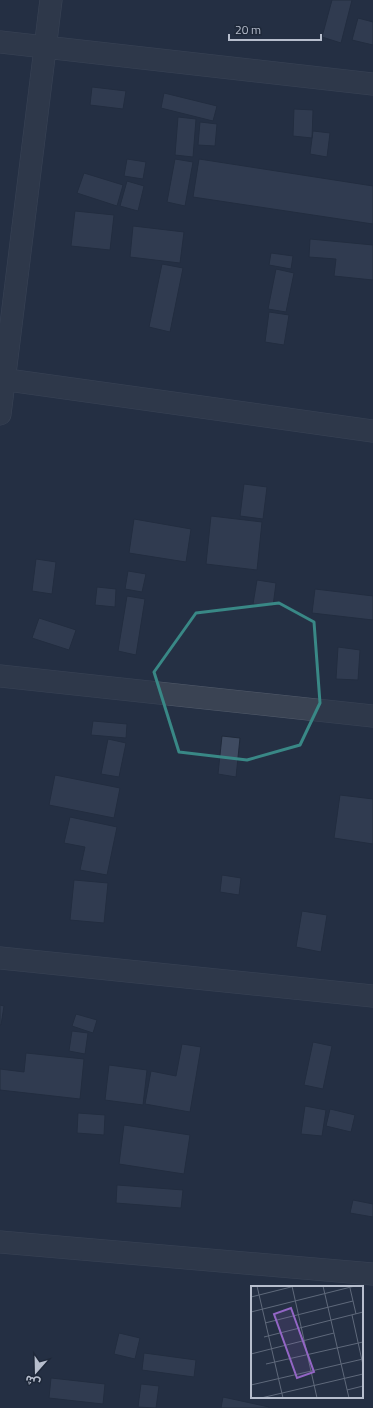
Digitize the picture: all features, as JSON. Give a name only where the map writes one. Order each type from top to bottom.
[{"type":"street","points":[[0,414],[2,379],[52,0]]},
{"type":"street","points":[[0,42],[373,84]]},
{"type":"street","points":[[2,379],[373,431]]},
{"type":"street","points":[[0,676],[373,716]]},
{"type":"street","points":[[0,958],[373,996]]},
{"type":"street","points":[[0,1242],[373,1274]]},
{"type":"highlighted area","points":[[279,603],[314,622],[320,703],[300,745],[247,760],[179,752],[154,672],[196,613]]},
{"type":"building","points":[[332,0],[352,0],[341,43],[322,37]]},
{"type":"building","points":[[358,18],[373,22],[373,45],[352,40]]},
{"type":"building","points":[[92,87],[126,91],[123,109],[90,105]]},
{"type":"building","points":[[164,93],[217,106],[213,121],[161,108]]},
{"type":"building","points":[[294,109],[313,110],[312,138],[293,136]]},
{"type":"building","points":[[178,117],[196,119],[193,157],[175,155]]},
{"type":"building","points":[[200,122],[217,124],[215,146],[198,145]]},
{"type":"building","points":[[313,131],[330,133],[327,157],[310,154]]},
{"type":"building","points":[[127,159],[146,162],[143,179],[124,176]]},
{"type":"building","points":[[175,159],[193,162],[185,206],[167,202]]},
{"type":"building","points":[[199,159],[373,186],[373,224],[193,197]]},
{"type":"building","points":[[84,173],[123,185],[117,206],[77,193]]},
{"type":"building","points":[[127,181],[144,186],[138,211],[120,206]]},
{"type":"building","points":[[75,211],[114,215],[110,250],[71,246]]},
{"type":"building","points":[[133,226],[184,232],[180,263],[130,257]]},
{"type":"building","points":[[310,239],[373,245],[373,280],[334,276],[336,259],[309,257]]},
{"type":"building","points":[[271,253],[293,256],[291,269],[269,265]]},
{"type":"building","points":[[162,264],[183,268],[170,332],[149,327]]},
{"type":"building","points":[[276,269],[294,273],[286,312],[268,309]]},
{"type":"building","points":[[269,312],[289,315],[284,345],[265,342]]},
{"type":"building","points":[[244,484],[267,487],[263,519],[240,516]]},
{"type":"building","points":[[211,516],[262,522],[257,570],[206,564]]},
{"type":"building","points":[[134,519],[191,529],[186,562],[129,553]]},
{"type":"building","points":[[36,559],[56,562],[52,594],[32,591]]},
{"type":"building","points":[[128,571],[146,574],[142,592],[125,589]]},
{"type":"building","points":[[257,580],[276,583],[273,606],[253,604]]},
{"type":"building","points":[[97,587],[116,589],[115,607],[95,605]]},
{"type":"building","points":[[315,589],[373,596],[373,620],[312,613]]},
{"type":"building","points":[[127,596],[145,599],[136,655],[118,651]]},
{"type":"building","points":[[39,618],[76,630],[69,650],[32,638]]},
{"type":"building","points":[[338,647],[360,650],[358,680],[336,679]]},
{"type":"building","points":[[93,721],[127,724],[126,738],[91,735]]},
{"type":"building","points":[[222,736],[240,738],[236,777],[218,774]]},
{"type":"building","points":[[108,739],[126,743],[119,777],[101,774]]},
{"type":"building","points":[[55,775],[120,788],[114,818],[49,805]]},
{"type":"building","points":[[340,795],[373,799],[373,844],[334,838]]},
{"type":"building","points":[[70,817],[117,827],[107,875],[80,870],[85,847],[64,843]]},
{"type":"building","points":[[222,875],[241,878],[239,895],[220,892]]},
{"type":"building","points":[[74,880],[108,883],[104,923],[70,920]]},
{"type":"building","points":[[302,911],[327,915],[321,952],[296,947]]},
{"type":"building","points":[[0,1005],[4,1006],[1,1025],[0,1025]]},
{"type":"building","points":[[76,1014],[97,1020],[93,1033],[72,1026]]},
{"type":"building","points":[[72,1031],[88,1033],[85,1054],[69,1051]]},
{"type":"building","points":[[313,1042],[332,1046],[323,1089],[304,1085]]},
{"type":"building","points":[[182,1044],[201,1047],[190,1112],[145,1104],[151,1071],[176,1076]]},
{"type":"building","points":[[26,1053],[84,1059],[80,1099],[0,1090],[0,1069],[24,1072]]},
{"type":"building","points":[[109,1065],[147,1070],[143,1105],[105,1100]]},
{"type":"building","points":[[305,1106],[326,1110],[322,1136],[301,1134]]},
{"type":"building","points":[[330,1109],[355,1115],[351,1132],[326,1126]]},
{"type":"building","points":[[78,1113],[105,1115],[104,1135],[77,1133]]},
{"type":"building","points":[[124,1125],[190,1135],[184,1174],[119,1164]]},
{"type":"building","points":[[117,1185],[183,1190],[181,1208],[116,1203]]},
{"type":"building","points":[[353,1200],[373,1204],[373,1217],[350,1213]]},
{"type":"building","points":[[119,1333],[140,1338],[135,1359],[114,1354]]},
{"type":"building","points":[[144,1353],[196,1360],[194,1377],[142,1370]]},
{"type":"building","points":[[51,1378],[105,1384],[103,1404],[49,1398]]},
{"type":"building","points":[[141,1384],[159,1386],[156,1408],[138,1407]]},
{"type":"building","points":[[223,1397],[269,1407],[269,1408],[221,1408]]}]
